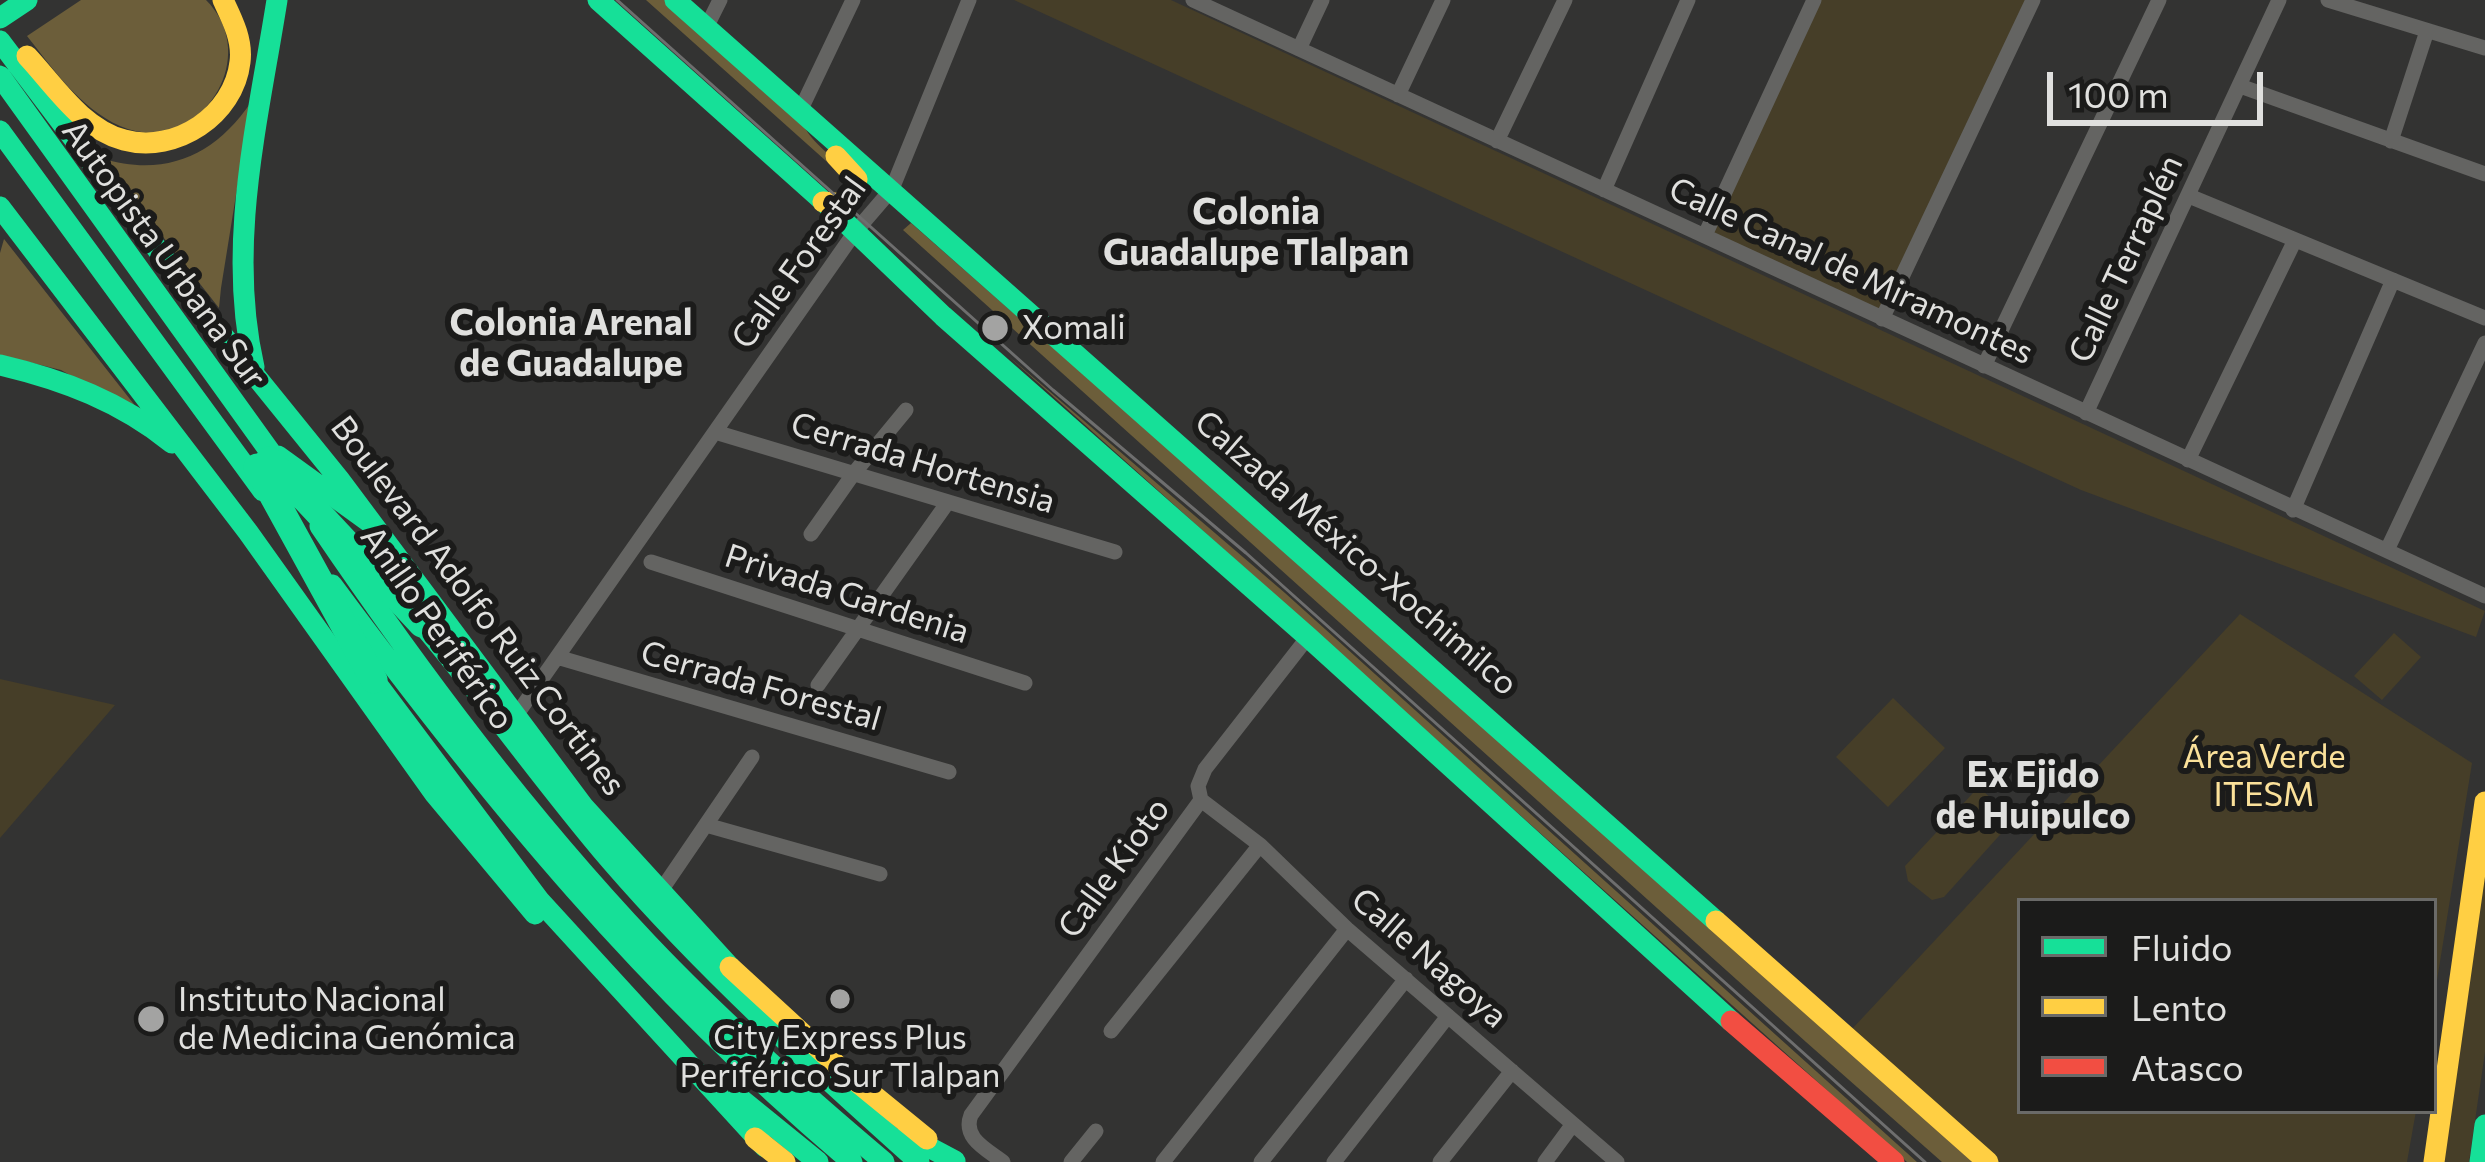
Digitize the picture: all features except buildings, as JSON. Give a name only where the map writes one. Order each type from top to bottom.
[{"type":"main road","points":[[0,38],[27,57],[99,129],[123,140],[157,142],[202,125],[232,91],[240,49],[223,0]]},
{"type":"main road","points":[[261,384],[243,324],[242,268],[277,0]]},
{"type":"main road","points":[[598,0],[823,201],[943,316],[1894,1162]]},
{"type":"main road","name":"Calzada México-Xochimilco","points":[[675,0],[1988,1162]]},
{"type":"main road","name":"Boulevard Adolfo Ruiz Cortines","points":[[0,38],[583,806],[706,944],[824,1053],[955,1162]]},
{"type":"main road","name":"Anillo Periférico","points":[[0,76],[266,459],[435,693],[536,821],[628,925],[737,1036],[884,1162]]},
{"type":"main road","name":"Autopista Urbana Sur","points":[[0,91],[266,459]]},
{"type":"main road","points":[[803,111],[813,134],[856,179],[854,196],[844,204],[823,201]]},
{"type":"main road","name":"Autopista Urbana Sur","points":[[0,117],[266,459]]},
{"type":"main road","name":"Anillo Periférico","points":[[0,131],[425,713],[536,854],[682,1012],[852,1162]]},
{"type":"main road","points":[[0,207],[283,579],[384,727],[502,880],[718,1105],[775,1154]]},
{"type":"main road","points":[[0,365],[67,380],[158,430],[197,464]]},
{"type":"main road","points":[[266,459],[372,524]]},
{"type":"main road","points":[[266,459],[374,680],[420,746],[564,930],[775,1154]]},
{"type":"main road","points":[[266,459],[447,653],[573,816],[644,898],[919,1162]]},
{"type":"main road","points":[[2434,1162],[2485,802]]},
{"type":"main road","points":[[692,1061],[818,1162]]},
{"type":"main road","points":[[835,1086],[911,1139],[955,1162]]},
{"type":"main road","points":[[2480,1162],[2485,1125]]},
{"type":"street","points":[[706,28],[720,0]]},
{"type":"street","points":[[803,111],[853,0]]},
{"type":"street","name":"Calle Forestal","points":[[515,717],[856,232],[892,188],[969,0]]},
{"type":"street","points":[[1299,49],[1322,0]]},
{"type":"street","points":[[1398,95],[1443,0]]},
{"type":"street","points":[[1498,141],[1565,0]]},
{"type":"street","points":[[1604,190],[1688,0]]},
{"type":"street","points":[[1705,236],[1814,0]]},
{"type":"street","points":[[1882,319],[2033,0]]},
{"type":"street","points":[[1984,366],[2158,0]]},
{"type":"street","name":"Calle Terraplén","points":[[2086,413],[2279,0]]},
{"type":"street","points":[[2328,0],[2485,48]]},
{"type":"street","name":"Calle Canal de Miramontes","points":[[1196,1],[2485,596]]},
{"type":"street","points":[[2391,141],[2427,31]]},
{"type":"street","points":[[2240,86],[2485,174]]},
{"type":"street","points":[[2189,196],[2485,319]]},
{"type":"street","points":[[2188,460],[2295,240]]},
{"type":"street","points":[[2293,510],[2392,280]]},
{"type":"street","points":[[2388,548],[2485,343]]},
{"type":"street","points":[[811,534],[906,410]]},
{"type":"street","name":"Cerrada Hortensia","points":[[715,432],[1115,552]]},
{"type":"street","points":[[818,685],[948,502]]},
{"type":"street","name":"Privada Gardenia","points":[[651,562],[1025,683]]},
{"type":"street","name":"Calle Kioto","points":[[1003,1162],[970,1136],[971,1115],[1201,800],[1198,786],[1205,769],[1308,637]]},
{"type":"street","name":"Cerrada Forestal","points":[[557,657],[949,772]]},
{"type":"street","points":[[660,892],[752,758]]},
{"type":"street","name":"Calle Nagoya","points":[[1201,800],[1260,844],[1347,928],[1617,1162]]},
{"type":"street","points":[[706,825],[880,874]]},
{"type":"street","points":[[1111,1031],[1260,844]]},
{"type":"street","points":[[1162,1162],[1347,928]]},
{"type":"street","points":[[1261,1162],[1406,979]]},
{"type":"street","points":[[1334,1162],[1448,1016]]},
{"type":"street","points":[[1440,1162],[1512,1071]]},
{"type":"street","points":[[1545,1162],[1574,1124]]},
{"type":"street","points":[[1071,1162],[1096,1131]]},
{"type":"green space","points":[[1014,0],[1171,0],[2485,611],[2476,637],[2081,490]]},
{"type":"green space","points":[[1820,0],[2026,0],[1880,312],[1710,232]]},
{"type":"green space","name":"Área Verde ITESM","points":[[2240,614],[2472,763],[2437,980],[2437,898],[2017,898],[2017,1114],[2415,1114],[2407,1162],[2000,1162],[1852,1029]]},
{"type":"green space","points":[[2394,633],[2421,657],[2382,700],[2354,676]]},
{"type":"green space","points":[[0,679],[115,705],[0,838]]},
{"type":"green space","points":[[1893,698],[1945,748],[1888,807],[1836,757]]},
{"type":"green space","points":[[1984,792],[2006,811],[2007,827],[1944,897],[1932,900],[1908,881],[1905,866],[1973,793]]},
{"type":"green space","points":[[2485,830],[2485,1052],[2469,1162],[2441,1162]]},
{"type":"shaded area","points":[[81,0],[206,0],[222,24],[228,49],[225,74],[214,98],[174,129],[148,132],[120,126],[92,109],[27,36]]},
{"type":"shaded area","points":[[646,0],[674,0],[803,125],[854,186]]},
{"type":"shaded area","points":[[251,102],[219,308],[101,158],[146,165],[186,158],[221,136]]},
{"type":"shaded area","points":[[911,223],[1029,322],[1977,1162],[1942,1162],[903,230]]},
{"type":"shaded area","points":[[4,239],[144,417],[61,370],[0,355]]},
{"type":"shaded area","points":[[1007,355],[1285,593],[1917,1162],[1907,1162]]},
{"type":"tram line","points":[[617,0],[1053,390],[1246,553],[1925,1162]]},
{"type":"traffic: fast","points":[[0,18],[27,0]]},
{"type":"traffic: fast","points":[[254,367],[246,321],[244,229],[277,0]]},
{"type":"traffic: fast","points":[[598,0],[823,201],[943,316],[1308,637],[1731,1021]]},
{"type":"traffic: fast","points":[[675,0],[1716,921]]},
{"type":"traffic: fast","points":[[0,41],[216,327],[339,479],[583,806],[730,967]]},
{"type":"traffic: fast","points":[[0,76],[286,474]]},
{"type":"traffic: fast","points":[[0,131],[263,491]]},
{"type":"traffic: fast","points":[[0,207],[248,532],[434,793],[535,914]]},
{"type":"traffic: fast","points":[[0,365],[91,394],[172,443]]},
{"type":"traffic: fast","points":[[278,456],[372,524]]},
{"type":"traffic: fast","points":[[269,460],[422,624]]},
{"type":"traffic: fast","points":[[257,467],[374,680]]},
{"type":"traffic: fast","points":[[320,526],[476,742],[603,895],[734,1029],[884,1162]]},
{"type":"traffic: fast","points":[[332,585],[452,742],[575,889],[706,1029],[852,1162]]},
{"type":"traffic: fast","points":[[422,624],[647,901],[760,1016],[919,1162]]},
{"type":"traffic: fast","points":[[374,680],[539,900],[765,1147]]},
{"type":"traffic: fast","points":[[738,1097],[818,1162]]},
{"type":"traffic: fast","points":[[2480,1162],[2485,1125]]},
{"type":"traffic: fast","points":[[906,1135],[955,1161]]},
{"type":"traffic: slow","points":[[27,56],[95,126],[124,140],[163,141],[214,114],[235,81],[240,46],[223,0]]},
{"type":"traffic: slow","points":[[823,202],[844,204],[854,196],[857,179],[836,156]]},
{"type":"traffic: slow","points":[[2434,1162],[2485,802]]},
{"type":"traffic: slow","points":[[1716,921],[1988,1162]]},
{"type":"traffic: slow","points":[[730,967],[840,1068],[927,1139]]},
{"type":"traffic: slow","points":[[755,1138],[785,1162]]},
{"type":"traffic: jam","points":[[1731,1021],[1894,1162]]},
{"type":"place","name":"Xomali","points":[[995,328]]},
{"type":"place","name":"City Express Plus Periférico Sur Tlalpan","points":[[840,999]]},
{"type":"place","name":"Instituto Nacional de Medicina Genómica","points":[[151,1019]]},
{"type":"district","name":"Colonia Guadalupe Tlalpan","points":[[1256,232]]},
{"type":"district","name":"Colonia Arenal de Guadalupe","points":[[571,344]]},
{"type":"district","name":"Ex Ejido de Huipulco","points":[[2033,796]]}]
